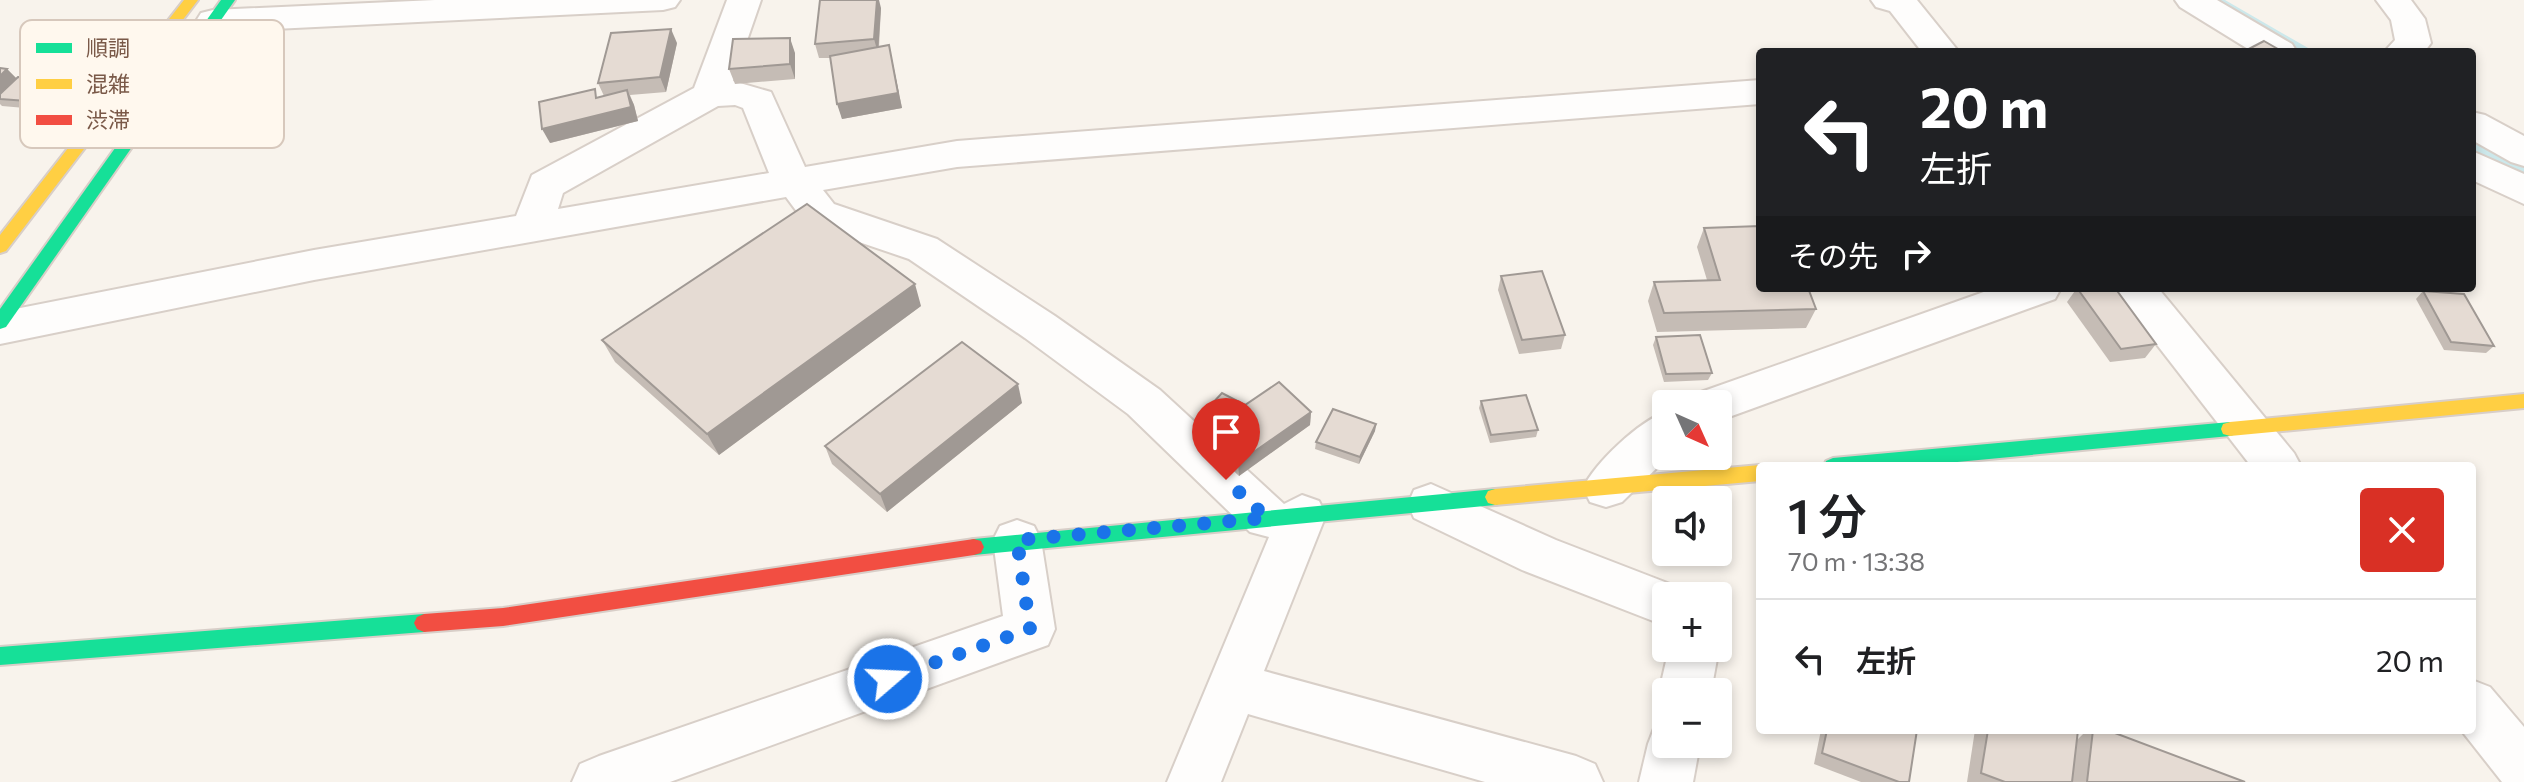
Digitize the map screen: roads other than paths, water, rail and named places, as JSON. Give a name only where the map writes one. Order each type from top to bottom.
[{"type":"street","points":[[211,7],[663,0]]},
{"type":"street","points":[[710,95],[744,0]]},
{"type":"street","points":[[1888,0],[1902,4],[1938,48]]},
{"type":"street","points":[[2192,0],[2272,48]]},
{"type":"street","points":[[2393,0],[2408,19],[2413,43],[2407,48]]},
{"type":"street","points":[[0,325],[314,265],[957,154],[1756,92]]},
{"type":"street","points":[[532,227],[546,185],[710,95],[739,93],[758,101],[785,168],[820,214],[923,249],[1133,393],[1285,517]]},
{"type":"street","points":[[2476,126],[2524,153]]},
{"type":"street","points":[[0,247],[87,148]]},
{"type":"street","points":[[0,325],[117,148]]},
{"type":"street","points":[[2476,166],[2524,190]]},
{"type":"street","points":[[1732,399],[2029,292]]},
{"type":"street","points":[[2137,292],[2275,462]]},
{"type":"street","points":[[1874,462],[2524,401]]},
{"type":"street","points":[[1606,488],[1652,444]]},
{"type":"street","points":[[0,656],[503,617],[1017,540],[1756,473]]},
{"type":"street","points":[[1431,504],[1539,555],[1652,599]]},
{"type":"street","points":[[1194,782],[1233,686],[1285,517]]},
{"type":"street","points":[[599,782],[1030,629],[1017,540]]},
{"type":"street","points":[[1233,686],[1576,782]]},
{"type":"street","points":[[2476,709],[2524,768]]},
{"type":"street","points":[[1666,782],[1671,758]]},
{"type":"waterway","points":[[2217,0],[2302,48]]},
{"type":"waterway","points":[[2476,146],[2524,173]]}]
